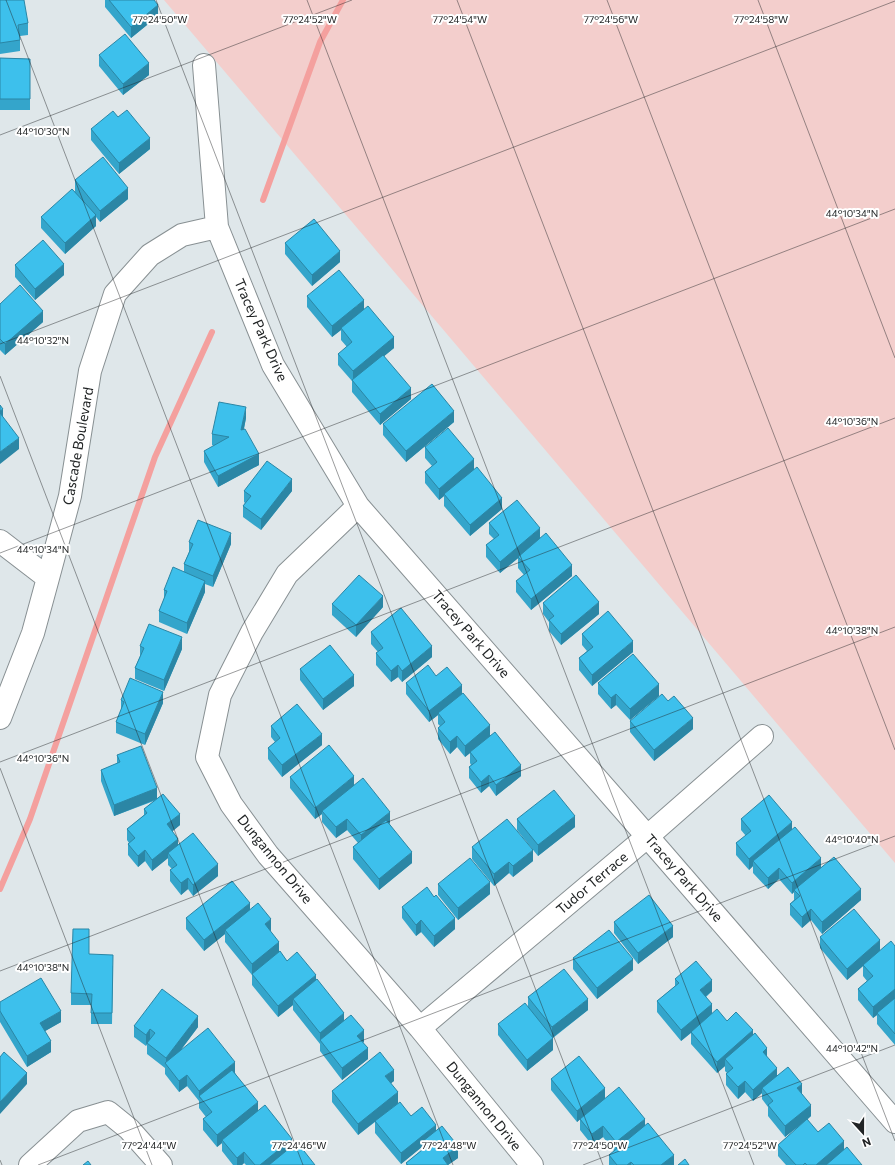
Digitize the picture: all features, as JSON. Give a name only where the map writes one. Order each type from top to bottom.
[{"type":"street","name":"Tracey Park Drive","points":[[204,65],[217,227],[273,365],[358,506],[648,836],[895,1122]]},
{"type":"street","name":"Cascade Boulevard","points":[[0,718],[34,633],[70,496],[90,371],[114,294],[150,255],[182,235],[217,227]]},
{"type":"street","name":"Dungannon Drive","points":[[358,506],[287,574],[252,632],[220,695],[207,757],[231,804],[268,855],[420,1028],[532,1165]]},
{"type":"street","points":[[0,541],[48,578]]},
{"type":"street","name":"Tudor Terrace","points":[[420,1028],[648,836],[762,736]]},
{"type":"street","points":[[30,1165],[78,1121],[108,1112],[129,1129],[161,1165]]},
{"type":"shaded area","points":[[164,0],[895,0],[895,863]]},
{"type":"building","points":[[0,0],[24,0],[28,23],[18,25],[20,40],[0,43]]},
{"type":"building","points":[[109,0],[154,0],[158,5],[131,27]]},
{"type":"building","points":[[125,34],[149,63],[123,84],[99,55]]},
{"type":"building","points":[[0,58],[30,59],[30,99],[0,99]]},
{"type":"building","points":[[127,110],[150,138],[119,163],[91,129],[113,111],[118,117]]},
{"type":"building","points":[[103,157],[128,188],[100,211],[75,180]]},
{"type":"building","points":[[72,189],[96,215],[65,243],[41,217]]},
{"type":"building","points":[[314,219],[340,251],[312,275],[285,243]]},
{"type":"building","points":[[43,240],[64,264],[35,289],[15,265]]},
{"type":"building","points":[[339,270],[364,300],[332,326],[307,296]]},
{"type":"building","points":[[20,285],[43,311],[5,344],[0,339],[0,304]]},
{"type":"building","points":[[368,306],[394,337],[353,371],[338,354],[352,342],[341,328]]},
{"type":"building","points":[[383,355],[411,388],[380,414],[352,380]]},
{"type":"building","points":[[432,384],[454,411],[406,451],[383,424]]},
{"type":"building","points":[[219,402],[246,407],[241,430],[245,429],[259,454],[218,476],[204,451],[229,437],[212,434]]},
{"type":"building","points":[[0,413],[19,438],[0,452]]},
{"type":"building","points":[[448,428],[474,459],[439,489],[425,472],[437,462],[425,447]]},
{"type":"building","points":[[267,461],[292,479],[261,519],[243,506],[251,496],[244,491]]},
{"type":"building","points":[[477,467],[502,498],[470,525],[444,494]]},
{"type":"building","points":[[517,500],[540,528],[500,562],[486,545],[499,535],[489,523]]},
{"type":"building","points":[[198,520],[231,533],[213,576],[184,564],[193,544],[189,542]]},
{"type":"building","points":[[546,533],[572,565],[531,599],[516,581],[530,570],[518,557]]},
{"type":"building","points":[[173,567],[205,581],[187,623],[159,611],[167,591],[164,590]]},
{"type":"building","points":[[359,575],[383,596],[356,625],[332,604]]},
{"type":"building","points":[[576,575],[599,602],[561,634],[549,620],[554,616],[543,603]]},
{"type":"building","points":[[401,608],[432,646],[402,671],[398,665],[391,671],[376,653],[383,648],[371,632]]},
{"type":"building","points":[[608,611],[633,641],[592,675],[579,658],[593,647],[582,634]]},
{"type":"building","points":[[149,624],[182,637],[164,680],[135,668],[144,648],[140,646]]},
{"type":"building","points":[[330,645],[354,675],[323,699],[300,669]]},
{"type":"building","points":[[633,654],[659,684],[630,709],[616,694],[611,698],[598,683]]},
{"type":"building","points":[[428,665],[436,676],[447,667],[462,685],[429,711],[406,683]]},
{"type":"building","points":[[130,678],[163,692],[145,734],[116,722],[124,702],[121,700]]},
{"type":"building","points":[[463,693],[490,725],[465,746],[457,736],[450,742],[438,728],[445,722],[438,713]]},
{"type":"building","points":[[662,694],[668,701],[674,696],[693,718],[654,750],[630,721]]},
{"type":"building","points":[[297,704],[322,734],[282,765],[268,748],[280,738],[271,726]]},
{"type":"building","points":[[495,732],[521,765],[496,785],[489,775],[481,782],[469,767],[477,761],[470,752]]},
{"type":"building","points":[[329,745],[354,776],[315,808],[290,777]]},
{"type":"building","points":[[141,746],[157,788],[114,805],[101,770],[120,762],[117,755]]},
{"type":"building","points":[[363,778],[390,812],[361,835],[347,819],[336,827],[322,811]]},
{"type":"building","points":[[554,790],[575,816],[538,845],[517,819]]},
{"type":"building","points":[[163,794],[180,814],[167,824],[178,839],[152,860],[145,850],[138,856],[128,844],[135,838],[127,829],[147,813],[144,809]]},
{"type":"building","points":[[769,795],[792,822],[749,859],[736,843],[751,831],[741,819]]},
{"type":"building","points":[[507,819],[533,850],[513,866],[509,862],[494,874],[472,847]]},
{"type":"building","points":[[386,820],[412,852],[379,879],[353,847]]},
{"type":"building","points":[[795,827],[821,858],[792,883],[779,868],[768,878],[753,861]]},
{"type":"building","points":[[193,833],[218,864],[193,885],[188,878],[181,883],[170,870],[177,865],[168,853]]},
{"type":"building","points":[[834,857],[861,889],[822,922],[811,909],[802,917],[790,904],[800,896],[794,890]]},
{"type":"building","points":[[470,858],[490,882],[458,908],[438,884]]},
{"type":"building","points":[[232,881],[250,903],[204,940],[186,918]]},
{"type":"building","points":[[427,887],[434,897],[436,895],[455,918],[434,936],[421,920],[416,925],[402,907]]},
{"type":"building","points":[[649,895],[673,926],[638,953],[614,922]]},
{"type":"building","points":[[258,903],[271,919],[265,924],[279,942],[252,964],[225,930]]},
{"type":"building","points":[[854,909],[880,940],[847,969],[820,937]]},
{"type":"building","points":[[73,929],[89,929],[89,954],[113,955],[112,1013],[91,1013],[92,994],[71,993]]},
{"type":"building","points":[[609,930],[633,959],[597,988],[573,958]]},
{"type":"building","points":[[891,941],[895,946],[895,989],[873,1007],[858,989],[873,976],[863,965]]},
{"type":"building","points":[[280,951],[287,961],[297,952],[316,975],[278,1006],[252,974]]},
{"type":"building","points":[[696,961],[712,980],[700,990],[712,1004],[681,1030],[657,1001],[679,983],[675,979]]},
{"type":"building","points":[[564,969],[588,999],[552,1027],[528,997]]},
{"type":"building","points":[[41,978],[61,1011],[40,1023],[51,1041],[27,1056],[0,1011],[0,1002]]},
{"type":"building","points":[[317,979],[344,1013],[320,1033],[293,999]]},
{"type":"building","points":[[162,989],[198,1016],[166,1058],[147,1043],[155,1033],[150,1029],[146,1035],[134,1026]]},
{"type":"building","points":[[895,998],[895,1034],[877,1013]]},
{"type":"building","points":[[525,1003],[553,1038],[527,1060],[498,1024]]},
{"type":"building","points":[[717,1009],[727,1021],[736,1012],[753,1030],[717,1062],[691,1032]]},
{"type":"building","points":[[351,1015],[364,1030],[357,1036],[368,1048],[342,1068],[320,1040]]},
{"type":"building","points":[[208,1028],[235,1062],[199,1091],[187,1075],[179,1081],[165,1063]]},
{"type":"building","points":[[755,1033],[767,1048],[763,1052],[777,1068],[753,1090],[745,1081],[738,1087],[726,1074],[733,1068],[725,1059]]},
{"type":"building","points":[[4,1052],[27,1073],[0,1102],[0,1057]]},
{"type":"building","points":[[380,1052],[394,1070],[385,1076],[398,1092],[358,1124],[332,1091]]},
{"type":"building","points":[[579,1056],[605,1088],[577,1111],[551,1079]]},
{"type":"building","points":[[788,1067],[802,1084],[797,1088],[811,1105],[785,1126],[768,1105],[773,1101],[762,1088]]},
{"type":"building","points":[[232,1070],[258,1102],[217,1135],[203,1119],[212,1112],[199,1096]]},
{"type":"building","points":[[619,1087],[645,1119],[616,1142],[603,1126],[592,1134],[580,1119]]},
{"type":"building","points":[[400,1102],[411,1116],[422,1107],[436,1125],[401,1153],[375,1121]]},
{"type":"building","points":[[265,1105],[292,1139],[260,1165],[255,1165],[244,1152],[237,1158],[222,1140]]},
{"type":"building","points":[[807,1119],[818,1132],[829,1123],[844,1141],[816,1165],[807,1165],[805,1163],[803,1165],[796,1165],[778,1145]]},
{"type":"building","points":[[648,1123],[674,1155],[661,1165],[634,1165],[631,1162],[627,1165],[617,1165],[609,1155]]},
{"type":"building","points":[[442,1126],[458,1146],[443,1158],[448,1165],[408,1165],[406,1163],[427,1146],[423,1141]]},
{"type":"building","points":[[297,1142],[315,1165],[269,1165]]},
{"type":"building","points":[[847,1147],[862,1165],[826,1165]]},
{"type":"building","points":[[685,1159],[689,1165],[678,1165]]},
{"type":"building","points":[[88,1161],[91,1165],[83,1165]]},
{"type":"waterway","points":[[263,200],[320,42],[343,0]]},
{"type":"waterway","points":[[0,889],[30,819],[155,457],[212,332]]}]
